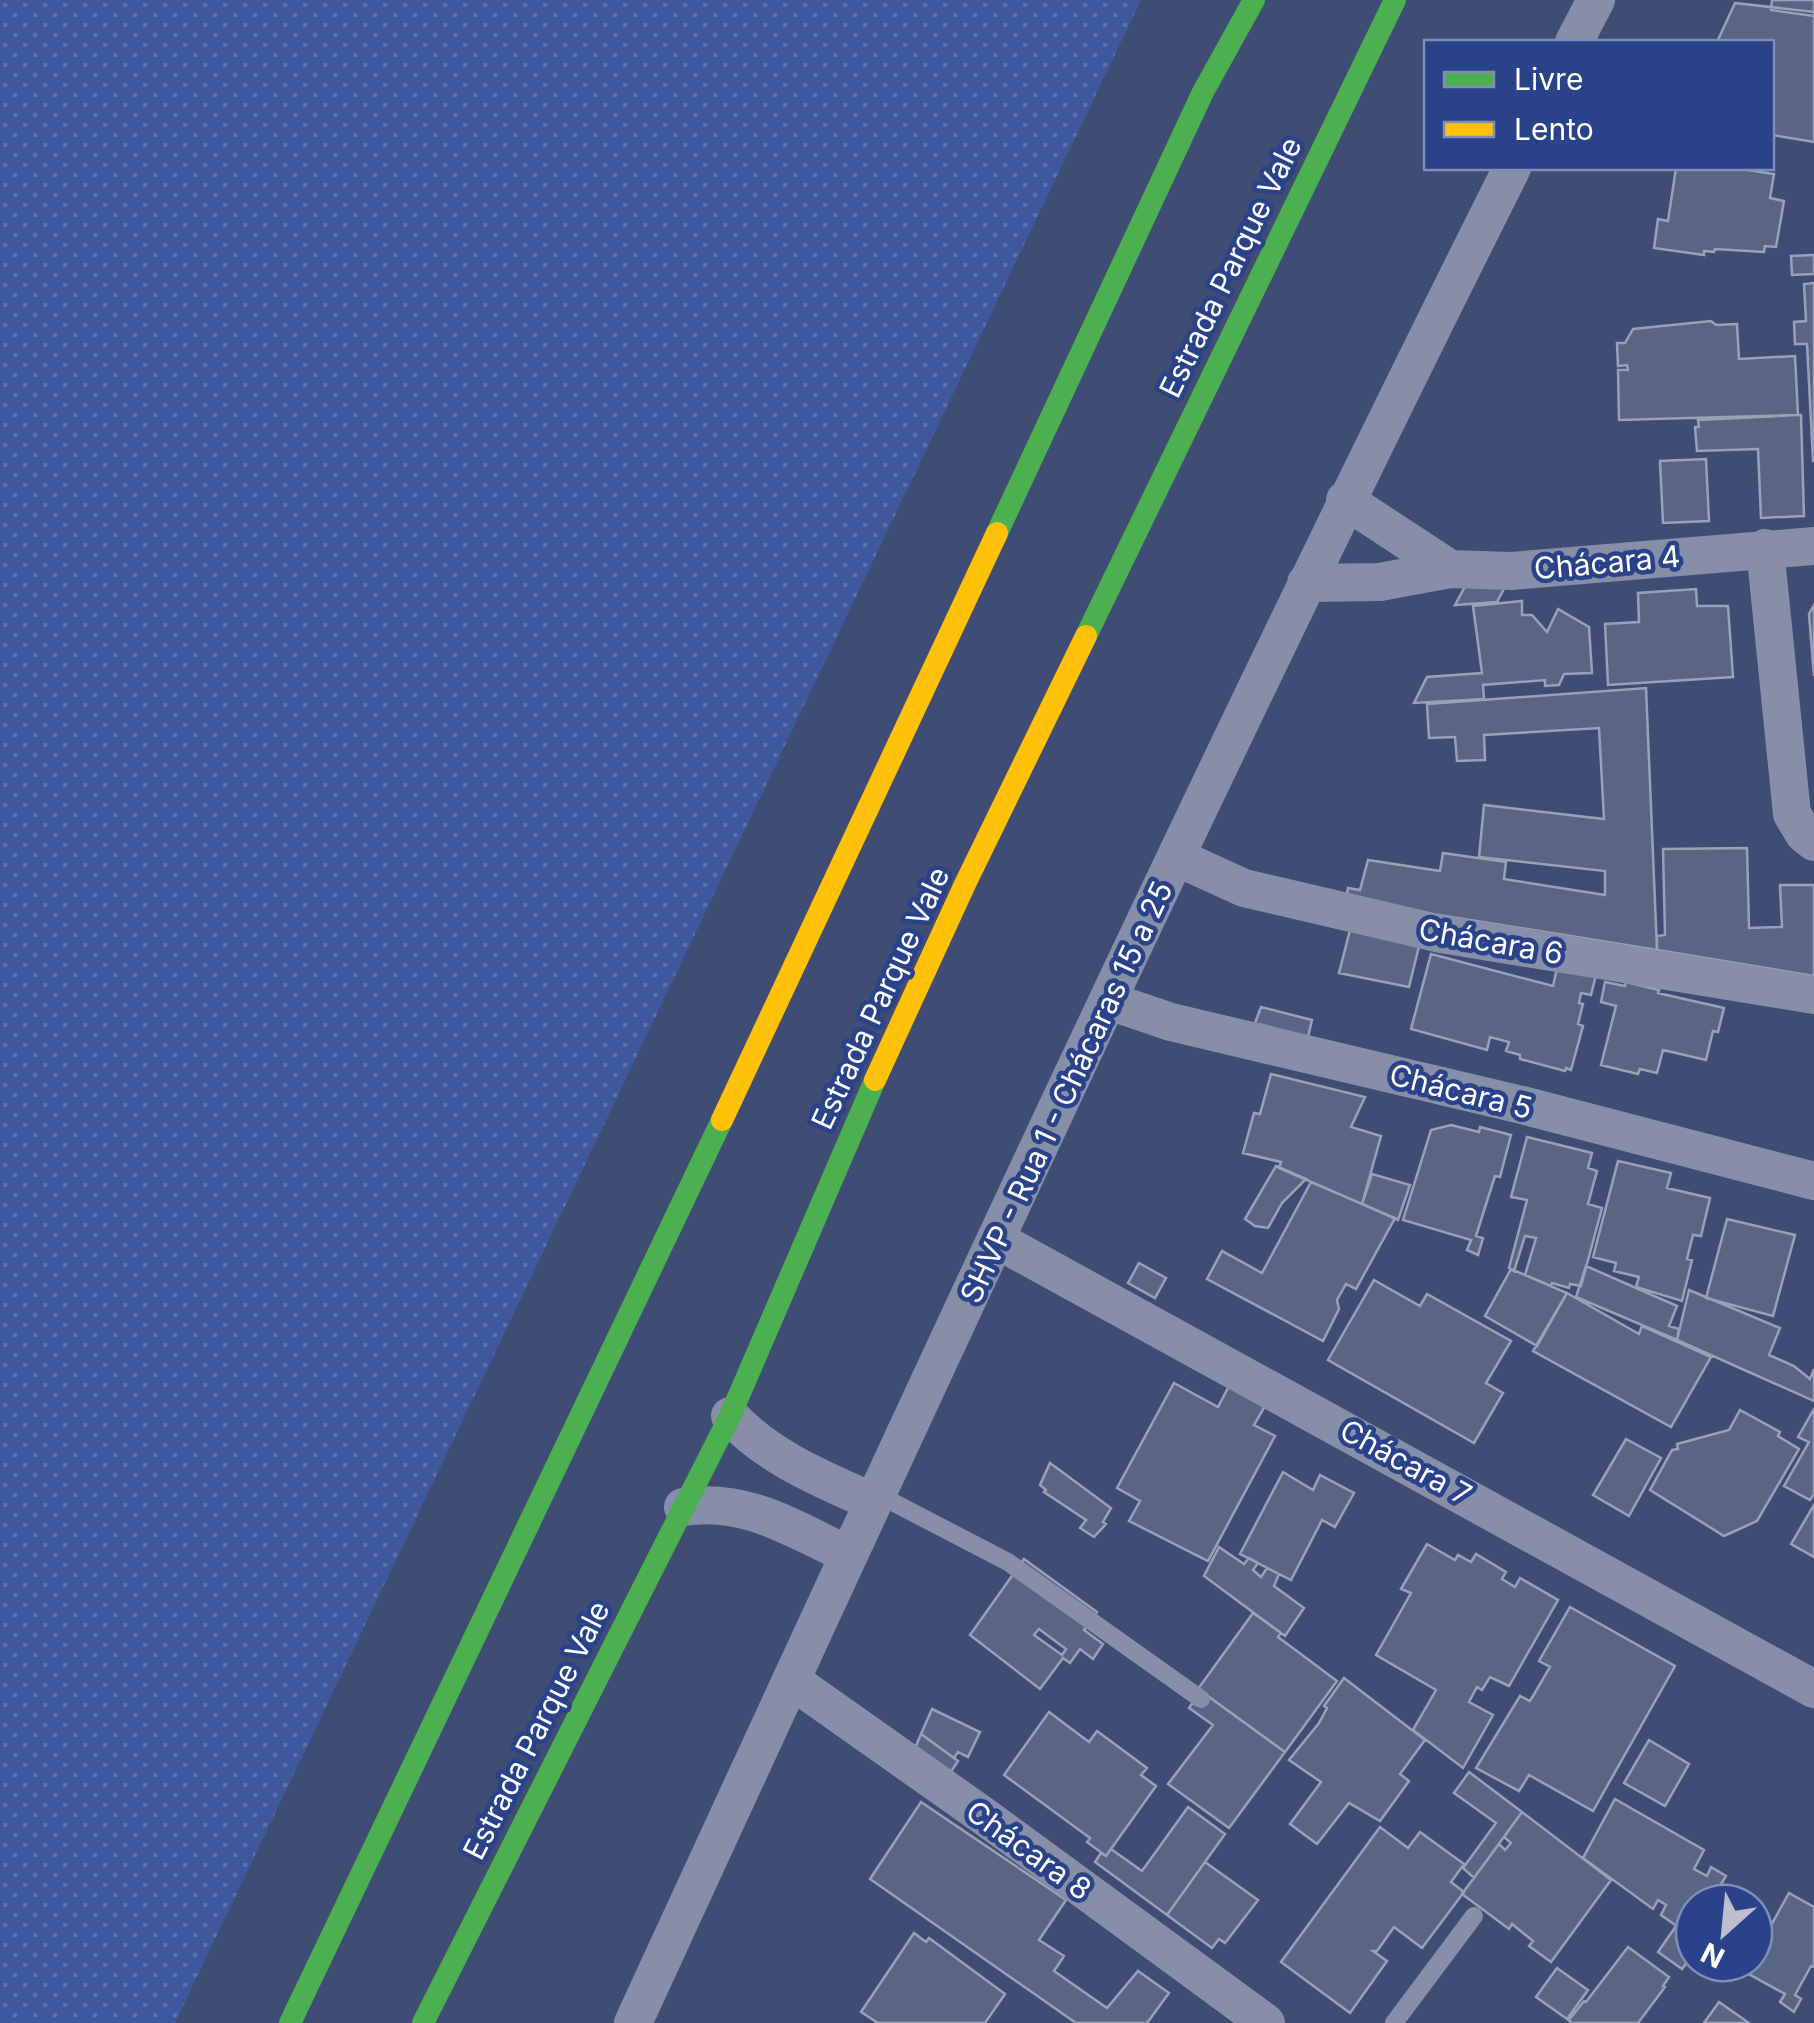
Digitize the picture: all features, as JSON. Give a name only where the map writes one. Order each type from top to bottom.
[{"type":"main road","points":[[1203,92],[1232,0]]},
{"type":"main road","points":[[290,2023],[632,1310],[1203,92],[1254,0]]},
{"type":"main road","name":"Estrada Parque Vale","points":[[423,2023],[730,1416],[841,1156],[958,899],[1396,0]]},
{"type":"street","points":[[1575,40],[1596,0]]},
{"type":"street","name":"SHVP - Rua 1 - Chácaras 15 a 25","points":[[632,2023],[1345,500],[1511,170]]},
{"type":"street","points":[[1345,500],[1450,570]]},
{"type":"street","name":"Chácara 4","points":[[1306,583],[1380,582],[1450,570],[1511,571],[1814,546]]},
{"type":"street","points":[[1765,548],[1792,814],[1814,842]]},
{"type":"street","name":"Chácara 6","points":[[1176,857],[1244,888],[1441,934],[1814,996]]},
{"type":"street","name":"Chácara 5","points":[[1109,1002],[1171,1022],[1814,1181]]},
{"type":"street","name":"Chácara 7","points":[[997,1240],[1814,1688]]},
{"type":"street","points":[[730,1416],[744,1432],[782,1458],[875,1498]]},
{"type":"street","points":[[683,1507],[713,1503],[743,1507],[848,1555]]},
{"type":"street","name":"Chácara 8","points":[[791,1680],[1266,2023]]},
{"type":"lane","points":[[875,1498],[1008,1562],[1201,1699]]},
{"type":"lane","points":[[1394,2023],[1474,1916]]},
{"type":"shaded area","points":[[0,0],[1141,0],[175,2023],[0,2023]]},
{"type":"building","points":[[1772,0],[1814,0],[1814,16],[1771,10]]},
{"type":"building","points":[[1735,3],[1814,12],[1814,142],[1774,135],[1774,40],[1718,40]]},
{"type":"building","points":[[1676,170],[1774,174],[1770,198],[1784,201],[1776,247],[1765,246],[1764,252],[1715,249],[1704,251],[1704,255],[1654,248],[1658,219],[1668,221]]},
{"type":"building","points":[[1814,255],[1814,274],[1792,275],[1791,256]]},
{"type":"building","points":[[1814,283],[1813,461],[1807,344],[1795,344],[1794,322],[1806,321],[1804,284]]},
{"type":"building","points":[[1711,321],[1716,325],[1737,324],[1739,359],[1795,356],[1798,415],[1619,420],[1618,370],[1628,370],[1627,365],[1618,366],[1617,343],[1625,343],[1633,329]]},
{"type":"building","points":[[1801,415],[1804,516],[1761,518],[1758,449],[1697,451],[1695,427],[1699,427],[1698,420]]},
{"type":"building","points":[[1706,459],[1709,521],[1663,523],[1660,461]]},
{"type":"building","points":[[1480,559],[1508,581],[1497,602],[1455,605]]},
{"type":"building","points":[[1696,589],[1697,606],[1728,606],[1733,677],[1608,685],[1605,624],[1639,622],[1638,593]]},
{"type":"building","points":[[1522,601],[1522,615],[1532,615],[1547,632],[1558,609],[1589,627],[1592,673],[1564,674],[1559,685],[1545,686],[1545,680],[1483,685],[1484,699],[1414,703],[1427,677],[1482,673],[1473,606]]},
{"type":"building","points":[[1814,605],[1814,676],[1809,614]]},
{"type":"building","points":[[1646,688],[1657,950],[1346,900],[1348,888],[1360,890],[1368,860],[1440,871],[1443,853],[1506,862],[1504,879],[1605,895],[1605,871],[1479,857],[1484,805],[1604,819],[1599,728],[1484,735],[1485,760],[1457,761],[1455,737],[1429,738],[1427,704]]},
{"type":"building","points":[[1747,848],[1749,928],[1782,927],[1780,885],[1814,885],[1814,976],[1657,950],[1657,936],[1665,935],[1663,849]]},
{"type":"building","points":[[1350,930],[1420,942],[1409,987],[1339,973]]},
{"type":"building","points":[[1431,954],[1553,986],[1558,964],[1597,971],[1591,995],[1581,993],[1579,1003],[1583,1004],[1578,1024],[1583,1026],[1571,1070],[1520,1059],[1520,1055],[1506,1051],[1509,1042],[1490,1037],[1487,1050],[1411,1029]]},
{"type":"building","points":[[1605,982],[1625,986],[1626,982],[1724,1008],[1706,1060],[1663,1050],[1657,1073],[1640,1069],[1638,1074],[1601,1065],[1616,1006],[1601,1002]]},
{"type":"building","points":[[1261,1007],[1312,1020],[1308,1037],[1255,1023]]},
{"type":"building","points":[[1271,1074],[1365,1097],[1351,1127],[1381,1136],[1362,1204],[1279,1168],[1281,1162],[1243,1153]]},
{"type":"building","points":[[1451,1125],[1511,1135],[1500,1177],[1495,1176],[1476,1236],[1483,1238],[1478,1255],[1467,1250],[1471,1240],[1403,1220],[1431,1130]]},
{"type":"building","points":[[1527,1137],[1592,1153],[1588,1168],[1597,1171],[1588,1204],[1602,1208],[1581,1286],[1551,1286],[1525,1275],[1536,1238],[1525,1236],[1514,1271],[1509,1268],[1527,1200],[1511,1197]]},
{"type":"building","points":[[1618,1161],[1671,1173],[1667,1188],[1710,1198],[1701,1236],[1693,1235],[1687,1259],[1692,1260],[1682,1301],[1636,1287],[1639,1277],[1614,1271],[1616,1263],[1593,1257]]},
{"type":"building","points":[[1276,1166],[1306,1179],[1282,1203],[1268,1228],[1255,1226],[1245,1219]]},
{"type":"building","points":[[1372,1174],[1410,1185],[1398,1220],[1362,1204]]},
{"type":"building","points":[[1311,1182],[1395,1218],[1356,1289],[1346,1284],[1323,1341],[1207,1279],[1222,1251],[1262,1273]]},
{"type":"building","points":[[1727,1219],[1795,1235],[1773,1316],[1706,1298]]},
{"type":"building","points":[[1139,1263],[1166,1278],[1155,1298],[1128,1283]]},
{"type":"building","points":[[1586,1266],[1677,1306],[1669,1326],[1679,1329],[1677,1340],[1576,1297]]},
{"type":"building","points":[[1511,1269],[1567,1293],[1537,1346],[1485,1316]]},
{"type":"building","points":[[1374,1280],[1420,1306],[1427,1294],[1511,1341],[1486,1383],[1503,1393],[1474,1443],[1328,1360]]},
{"type":"building","points":[[1689,1290],[1780,1328],[1769,1355],[1794,1366],[1810,1379],[1814,1369],[1814,1401],[1677,1340]]},
{"type":"building","points":[[1567,1293],[1639,1334],[1642,1326],[1711,1357],[1671,1427],[1533,1351]]},
{"type":"building","points":[[1174,1383],[1218,1407],[1229,1386],[1265,1406],[1254,1425],[1275,1436],[1208,1561],[1129,1521],[1140,1501],[1117,1488]]},
{"type":"building","points":[[1814,1409],[1814,1494],[1810,1500],[1784,1486],[1809,1442],[1798,1437]]},
{"type":"building","points":[[1740,1410],[1780,1432],[1778,1436],[1799,1449],[1757,1521],[1724,1536],[1650,1490],[1672,1450],[1678,1449],[1677,1444],[1729,1430]]},
{"type":"building","points":[[1626,1439],[1661,1458],[1629,1516],[1593,1495]]},
{"type":"building","points":[[1050,1463],[1111,1508],[1103,1522],[1106,1524],[1094,1537],[1080,1528],[1086,1520],[1044,1492],[1040,1485]]},
{"type":"building","points":[[1283,1472],[1313,1490],[1320,1475],[1354,1493],[1335,1527],[1322,1520],[1291,1580],[1240,1554]]},
{"type":"building","points":[[1814,1505],[1814,1557],[1791,1544]]},
{"type":"building","points":[[1427,1544],[1455,1560],[1458,1555],[1471,1562],[1476,1554],[1506,1572],[1502,1579],[1515,1587],[1520,1578],[1558,1600],[1509,1686],[1490,1677],[1482,1690],[1477,1687],[1469,1702],[1493,1715],[1463,1768],[1413,1730],[1436,1690],[1376,1655],[1411,1593],[1401,1589]]},
{"type":"building","points":[[1219,1547],[1244,1564],[1249,1558],[1258,1563],[1253,1570],[1261,1577],[1267,1568],[1279,1574],[1274,1586],[1304,1608],[1285,1636],[1204,1576]]},
{"type":"building","points":[[1024,1559],[1097,1612],[1084,1630],[1103,1644],[1093,1659],[1080,1649],[1070,1663],[1063,1658],[1040,1689],[970,1635]],"holes":[[[1039,1629],[1066,1649],[1062,1655],[1034,1635]]]},
{"type":"building","points":[[1570,1607],[1675,1666],[1593,1811],[1529,1775],[1519,1791],[1476,1768],[1520,1696],[1530,1701],[1550,1667],[1539,1661]]},
{"type":"building","points":[[1253,1613],[1337,1681],[1285,1752],[1198,1689]]},
{"type":"building","points":[[1344,1678],[1425,1740],[1400,1774],[1409,1781],[1380,1821],[1349,1803],[1317,1844],[1290,1824],[1321,1782],[1289,1760],[1319,1723],[1327,1708],[1324,1706]]},
{"type":"building","points":[[1201,1691],[1285,1752],[1229,1828],[1168,1784],[1213,1725],[1189,1708]]},
{"type":"building","points":[[932,1709],[980,1732],[968,1757],[958,1752],[954,1758],[921,1734]]},
{"type":"building","points":[[1049,1712],[1089,1742],[1097,1731],[1147,1768],[1141,1775],[1156,1786],[1106,1856],[1087,1842],[1090,1838],[1004,1775]]},
{"type":"building","points":[[921,1734],[958,1761],[950,1773],[913,1753]]},
{"type":"building","points":[[1649,1740],[1689,1764],[1665,1806],[1624,1783]]},
{"type":"building","points":[[1469,1772],[1522,1812],[1474,1878],[1463,1868],[1496,1823],[1454,1793]]},
{"type":"building","points":[[1615,1799],[1704,1850],[1694,1869],[1707,1876],[1711,1867],[1726,1876],[1722,1883],[1674,1883],[1674,1924],[1661,1915],[1666,1905],[1658,1900],[1653,1909],[1583,1858]]},
{"type":"building","points":[[921,1802],[1066,1900],[1039,1940],[1064,1956],[1054,1971],[1107,2008],[1138,1971],[1169,1993],[1147,2023],[1076,2023],[870,1879]]},
{"type":"building","points":[[1188,1807],[1225,1834],[1167,1915],[1095,1862],[1101,1853],[1106,1856],[1111,1849],[1142,1871]]},
{"type":"building","points":[[1522,1812],[1611,1880],[1551,1962],[1529,1946],[1533,1941],[1512,1924],[1509,1929],[1462,1894],[1499,1844],[1505,1850],[1511,1843],[1504,1837]]},
{"type":"building","points":[[1380,1827],[1408,1848],[1420,1832],[1464,1864],[1451,1882],[1464,1892],[1422,1948],[1394,1927],[1377,1951],[1373,1951],[1387,1961],[1350,2013],[1281,1962]]},
{"type":"building","points":[[1205,1862],[1258,1900],[1225,1943],[1219,1939],[1212,1948],[1167,1915]]},
{"type":"building","points":[[1789,1893],[1814,1907],[1814,1967],[1811,1966],[1795,1995],[1801,1999],[1794,2012],[1780,2002],[1785,1994],[1765,1983],[1774,1983],[1774,1920]]},
{"type":"building","points":[[1674,1929],[1674,1963],[1658,1952]]},
{"type":"building","points":[[914,1933],[926,1942],[929,1938],[1005,1994],[985,2023],[878,2023],[861,2012]]},
{"type":"building","points":[[1628,1947],[1669,1977],[1638,2023],[1571,2023],[1569,2020]]},
{"type":"building","points":[[1557,1968],[1588,1990],[1567,2019],[1536,1997]]},
{"type":"building","points":[[1719,2002],[1749,2023],[1704,2023]]},
{"type":"traffic: fast","points":[[997,533],[1203,92],[1254,0]]},
{"type":"traffic: fast","points":[[1086,636],[1395,0]]},
{"type":"traffic: fast","points":[[423,2023],[730,1416],[875,1080]]},
{"type":"traffic: fast","points":[[290,2023],[722,1120]]},
{"type":"traffic: slow","points":[[722,1120],[997,533]]},
{"type":"traffic: slow","points":[[875,1080],[1086,636]]}]
